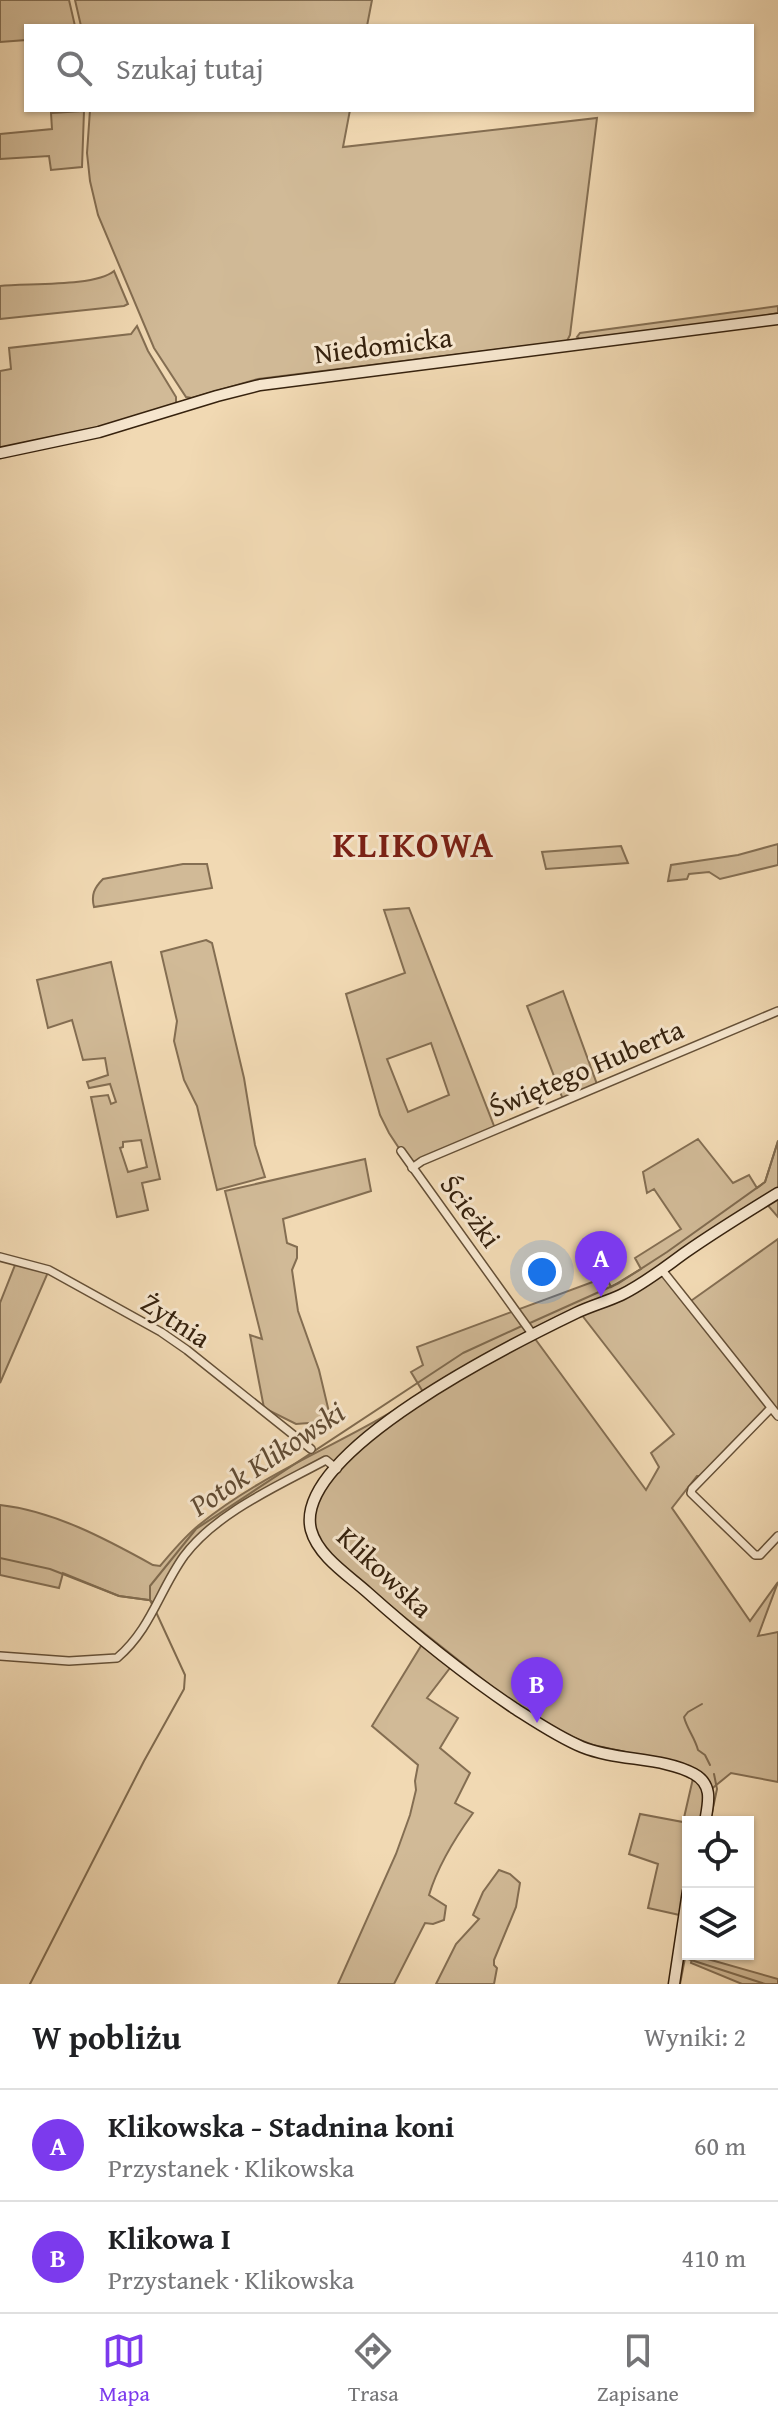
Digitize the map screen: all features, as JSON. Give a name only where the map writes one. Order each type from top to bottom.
[{"type":"street","name":"Niedomicka","points":[[0,453],[99,432],[260,385],[778,319]]},
{"type":"street","name":"Świętego Huberta","points":[[412,1168],[422,1161],[778,1011]]},
{"type":"street","name":"Ścieżki","points":[[401,1151],[527,1328]]},
{"type":"street","name":"Klikowska","points":[[706,1816],[709,1791],[694,1774],[597,1752],[552,1733],[476,1682],[410,1630],[329,1558],[316,1542],[309,1517],[319,1490],[351,1452],[382,1425],[527,1328],[621,1295],[778,1193]]},
{"type":"street","name":"Żytnia","points":[[0,1257],[49,1270],[161,1332],[311,1449]]},
{"type":"street","points":[[662,1270],[778,1416]]},
{"type":"street","points":[[770,1409],[691,1493],[755,1555],[760,1555],[778,1536]]},
{"type":"street","points":[[0,1656],[69,1661],[117,1658],[137,1638],[157,1606],[172,1573],[205,1531],[265,1493],[326,1460],[337,1469]]},
{"type":"street","points":[[674,1984],[682,1931]]},
{"type":"shaded area","points":[[0,0],[69,0],[75,24],[24,24],[24,40],[0,42]]},
{"type":"shaded area","points":[[75,0],[372,0],[367,24],[81,24]]},
{"type":"shaded area","points":[[84,112],[82,167],[51,170],[49,156],[0,159],[0,134],[52,129],[51,113]]},
{"type":"shaded area","points":[[90,112],[350,112],[343,147],[597,118],[570,335],[567,341],[258,379],[192,398],[186,397],[154,348],[98,215],[87,153]]},
{"type":"shaded area","points":[[114,271],[128,304],[124,306],[0,319],[0,286],[92,280]]},
{"type":"shaded area","points":[[778,306],[778,313],[751,318],[577,337],[580,333]]},
{"type":"shaded area","points":[[137,326],[176,397],[176,404],[99,427],[0,448],[0,371],[11,369],[9,348],[131,334]]},
{"type":"shaded area","points":[[778,844],[778,865],[720,879],[709,872],[668,881],[671,865],[738,855]]},
{"type":"shaded area","points":[[621,846],[628,863],[546,869],[542,852]]},
{"type":"shaded area","points":[[183,864],[207,864],[212,888],[94,907],[94,892],[103,879]]},
{"type":"shaded area","points":[[409,908],[496,1131],[412,1168],[380,1115],[346,994],[405,973],[384,910]],"holes":[[[431,1043],[449,1095],[408,1112],[387,1059]]]},
{"type":"shaded area","points":[[206,940],[212,943],[244,1078],[255,1145],[265,1177],[217,1190],[197,1106],[184,1080],[174,1041],[177,1021],[161,952]]},
{"type":"shaded area","points":[[111,962],[160,1179],[142,1183],[148,1210],[117,1217],[91,1097],[108,1095],[111,1104],[116,1102],[110,1084],[89,1088],[87,1082],[108,1075],[105,1058],[83,1060],[72,1020],[48,1028],[37,980]],"holes":[[[141,1140],[147,1167],[128,1172],[120,1148],[123,1142]]]},
{"type":"shaded area","points":[[563,991],[598,1087],[564,1102],[527,1006]]},
{"type":"shaded area","points":[[698,1139],[733,1183],[749,1175],[757,1188],[765,1182],[778,1141],[778,1217],[765,1202],[662,1271],[688,1303],[778,1239],[778,1417],[770,1409],[705,1476],[697,1476],[672,1508],[750,1621],[778,1582],[758,1636],[778,1632],[778,1782],[731,1773],[709,1791],[706,1816],[684,1816],[694,1774],[689,1766],[593,1745],[559,1732],[525,1713],[356,1579],[318,1542],[309,1517],[336,1469],[326,1460],[216,1523],[186,1554],[156,1604],[149,1600],[119,1596],[63,1573],[59,1588],[0,1575],[0,1505],[60,1520],[160,1566],[188,1534],[252,1488],[423,1392],[411,1372],[423,1365],[417,1347],[606,1277],[611,1287],[641,1269],[635,1258],[681,1229],[654,1189],[647,1193],[643,1172]],"holes":[[[581,1314],[674,1434],[651,1453],[659,1467],[646,1490],[533,1336]]]},
{"type":"shaded area","points":[[365,1159],[371,1191],[283,1219],[287,1243],[297,1247],[292,1270],[298,1311],[319,1370],[329,1412],[322,1422],[296,1424],[264,1408],[250,1335],[262,1339],[225,1191]]},
{"type":"shaded area","points":[[17,1260],[49,1270],[0,1383],[0,1303]]},
{"type":"shaded area","points":[[424,1641],[453,1664],[427,1698],[458,1718],[440,1748],[470,1773],[455,1803],[473,1813],[448,1852],[429,1895],[446,1906],[444,1920],[425,1923],[394,1984],[338,1984],[396,1854],[416,1790],[418,1765],[372,1726]]},
{"type":"shaded area","points":[[640,1814],[682,1822],[682,1916],[648,1908],[658,1864],[629,1854]]},
{"type":"shaded area","points":[[499,1870],[520,1883],[516,1907],[494,1960],[497,1968],[494,1984],[436,1984],[456,1944],[479,1919],[473,1915],[483,1892]]},
{"type":"shaded area","points":[[692,1960],[711,1960],[778,1979],[778,1984],[742,1984],[691,1963]]},
{"type":"waterway","name":"Potok Klikowski","points":[[530,1323],[619,1283],[765,1182],[778,1141]]},
{"type":"waterway","name":"Potok Klikowski","points":[[153,1606],[150,1586],[196,1529],[463,1353],[524,1325]]},
{"type":"waterway","points":[[0,1558],[50,1569],[119,1596],[148,1600]]},
{"type":"waterway","name":"Potok Klikowski","points":[[30,1984],[184,1689],[185,1675],[156,1612]]},
{"type":"waterway","points":[[702,1704],[684,1717],[698,1750],[710,1765]]},
{"type":"waterway","points":[[711,1816],[717,1789],[714,1774]]},
{"type":"waterway","points":[[680,1984],[685,1958],[765,1984]]},
{"type":"place","name":"Klikowska - Stadnina koni","points":[[601,1297]]},
{"type":"place","name":"Klikowa I","points":[[537,1723]]},
{"type":"district","name":"KLIKOWA","points":[[414,844]]}]
